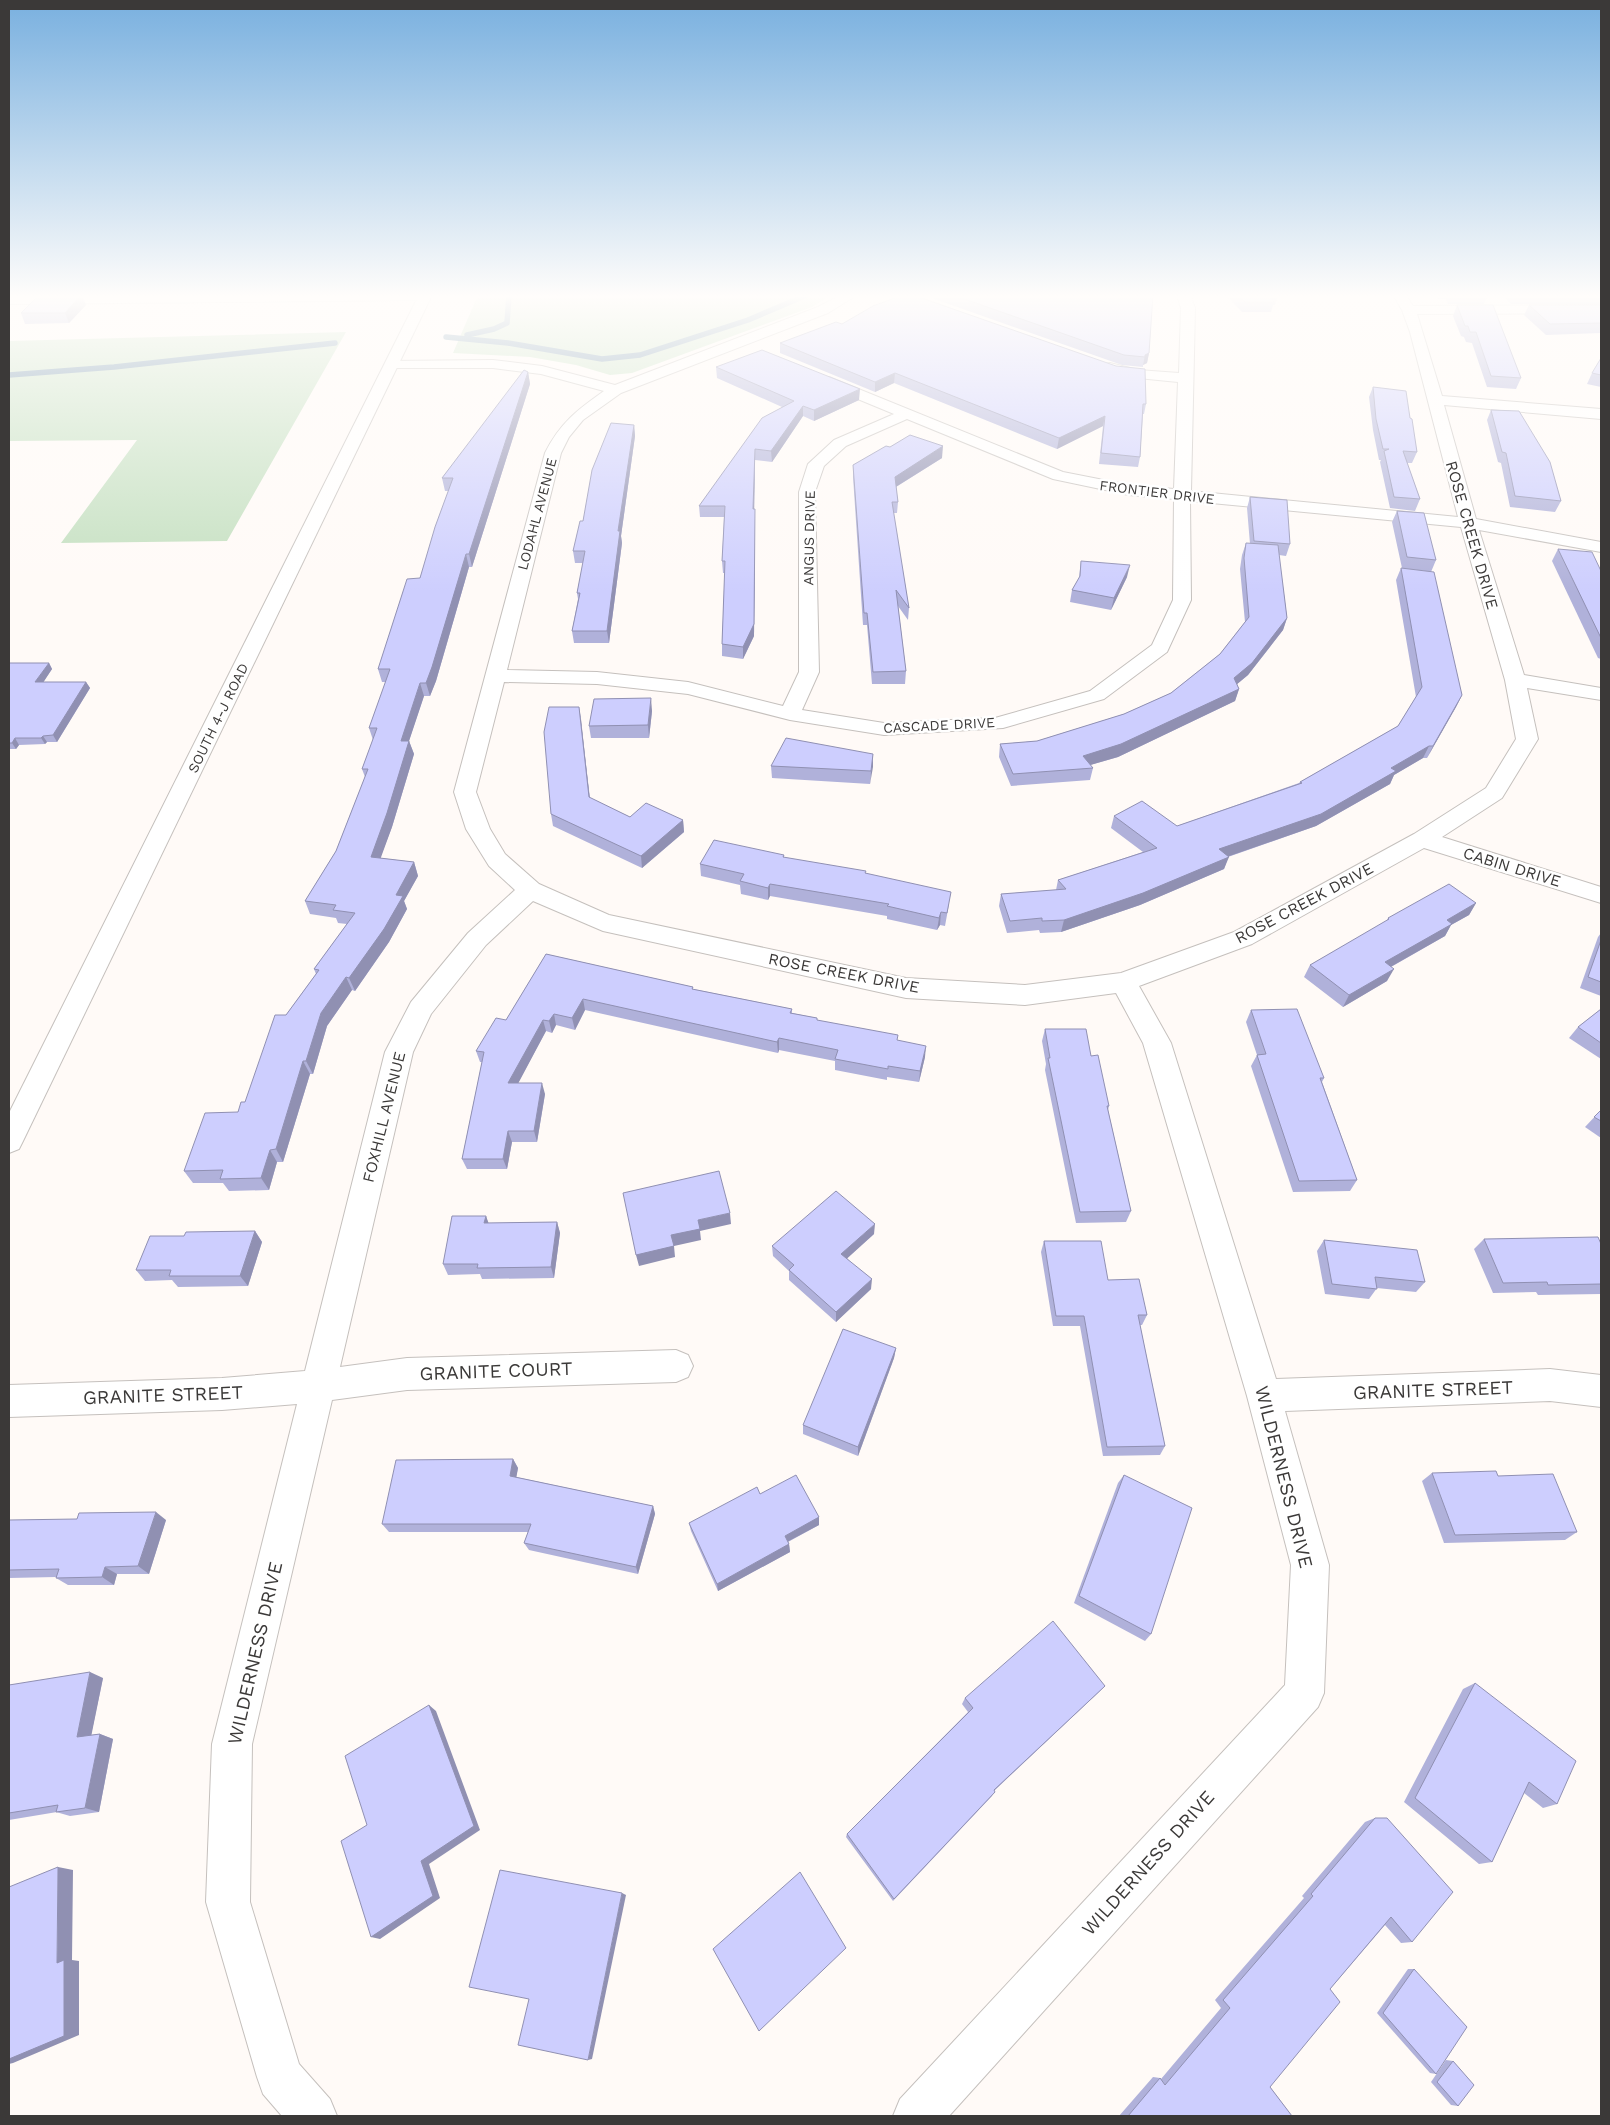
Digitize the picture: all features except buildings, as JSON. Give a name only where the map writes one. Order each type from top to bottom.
[{"type":"street","name":"SOUTH 4-J ROAD","points":[[9,1141],[378,394]]},
{"type":"street","name":"LODAHL AVENUE","points":[[530,890],[497,860],[478,829],[465,792],[552,453],[562,435],[578,417],[610,394]]},
{"type":"street","name":"FRONTIER DRIVE","points":[[858,394],[1059,476],[1129,490],[1468,523],[1601,547]]},
{"type":"street","name":"CASCADE DRIVE","points":[[495,676],[597,678],[688,688],[790,714],[884,729],[996,724],[1097,695],[1160,648],[1182,600],[1182,496],[1186,394]]},
{"type":"street","name":"ROSE CREEK DRIVE","points":[[530,890],[602,922],[906,988],[1025,995],[1123,982],[1243,938],[1422,839],[1494,793],[1527,739],[1515,680],[1432,394]]},
{"type":"street","points":[[1434,400],[1601,414]]},
{"type":"street","name":"ANGUS DRIVE","points":[[790,714],[808,672],[807,492],[816,464],[840,444],[906,414]]},
{"type":"street","points":[[1515,680],[1601,694]]},
{"type":"street","name":"CABIN DRIVE","points":[[1422,839],[1601,895]]},
{"type":"street","name":"FOXHILL AVENUE","points":[[318,1386],[399,1052],[420,1009],[431,995],[477,939],[530,890]]},
{"type":"street","name":"WILDERNESS DRIVE","points":[[917,2116],[1304,1693],[1310,1565],[1264,1396],[1157,1043],[1123,982]]},
{"type":"street","name":"GRANITE COURT","points":[[318,1386],[407,1374],[676,1366]]},
{"type":"street","name":"GRANITE STREET","points":[[1264,1396],[1550,1385],[1601,1391]]},
{"type":"street","name":"WILDERNESS DRIVE","points":[[314,2116],[280,2077],[228,1902],[232,1744],[318,1386]]},
{"type":"street","name":"GRANITE STREET","points":[[9,1401],[222,1394],[318,1386]]},
{"type":"green space","points":[[9,394],[311,394],[227,541],[61,543],[137,440],[9,441]]}]
